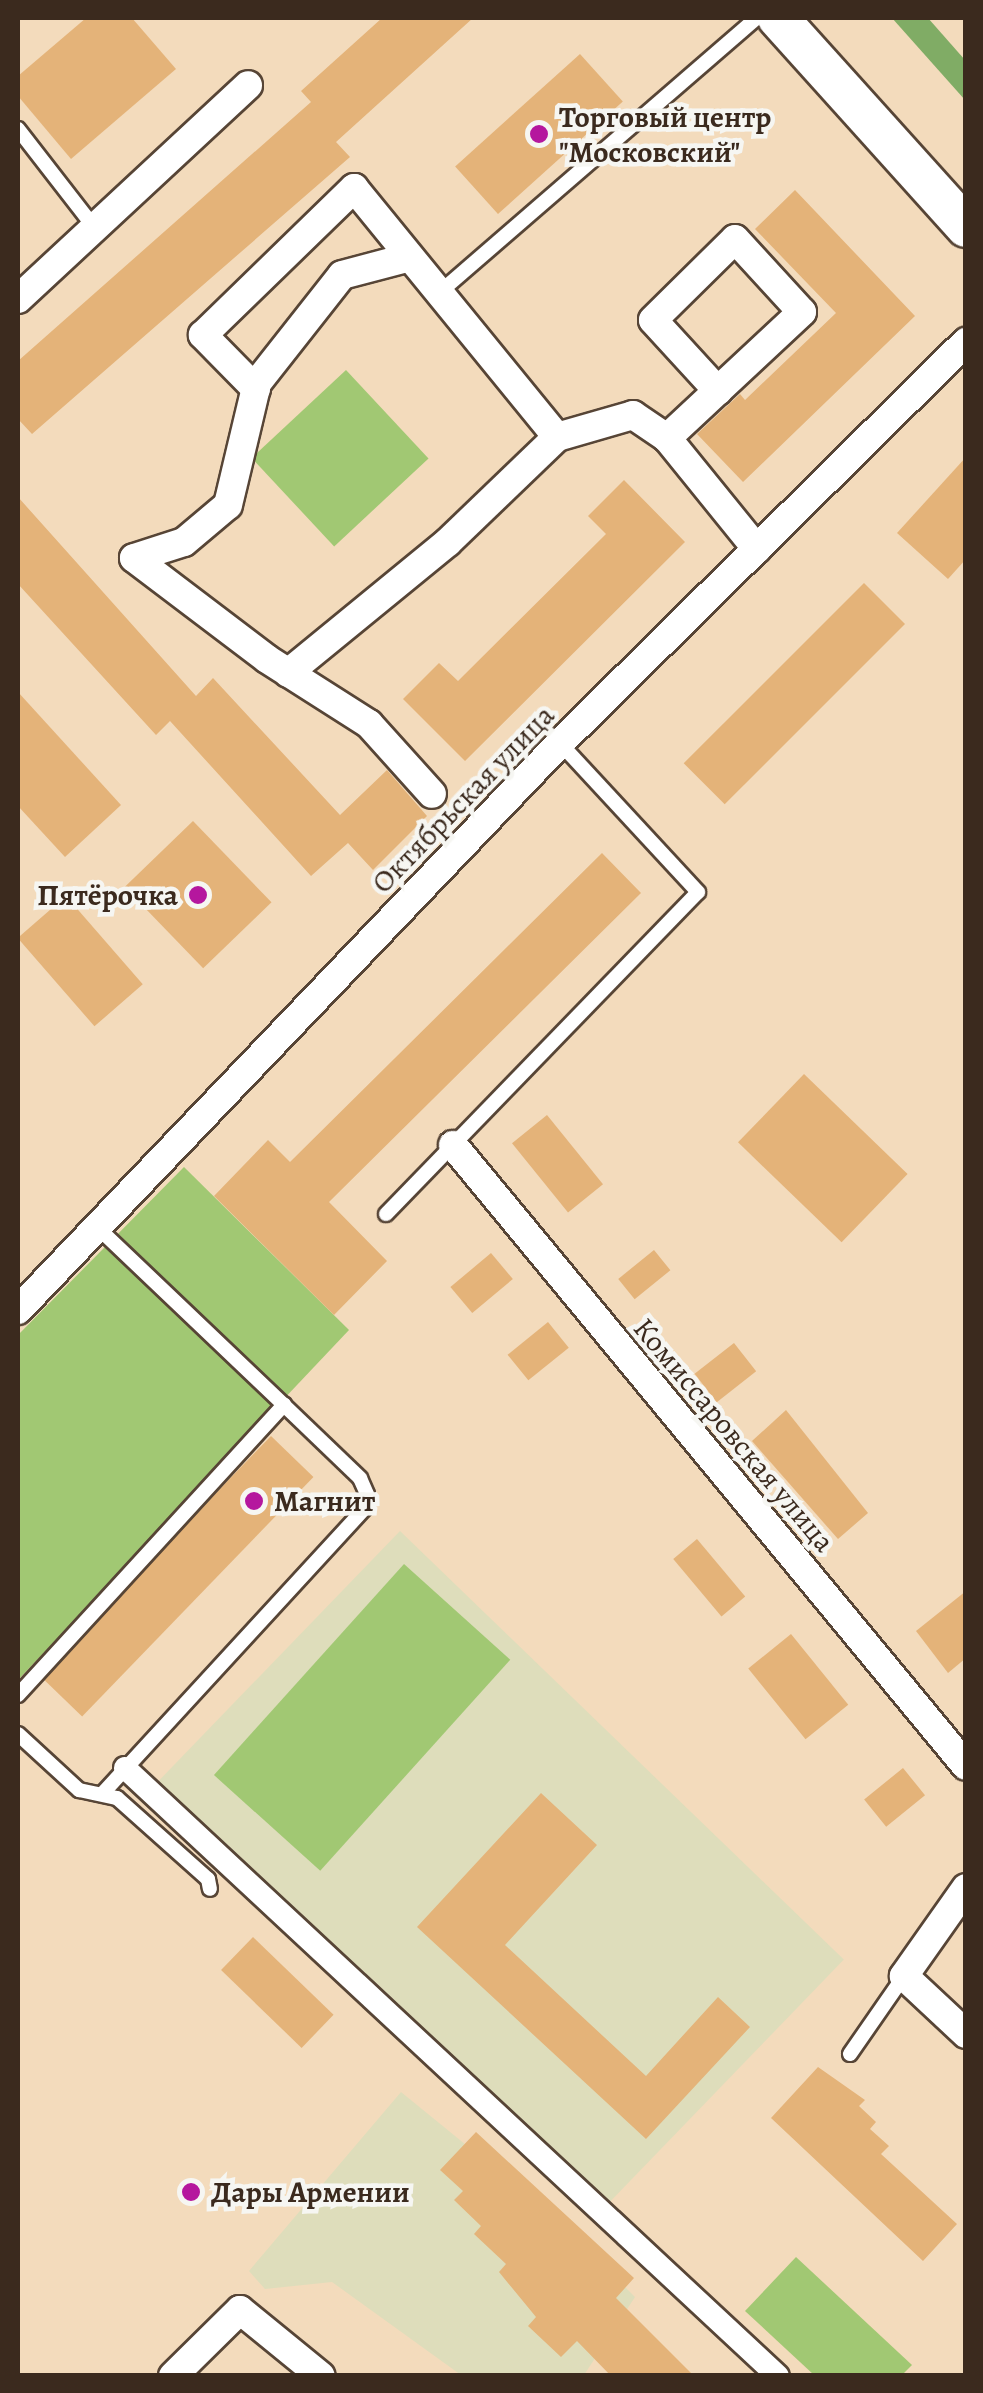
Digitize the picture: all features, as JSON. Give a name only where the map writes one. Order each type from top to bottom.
[{"type":"main road","points":[[778,18],[961,212]]},
{"type":"street","points":[[18,298],[248,85]]},
{"type":"street","points":[[256,389],[203,335],[354,188],[556,437]]},
{"type":"street","points":[[667,438],[718,391],[802,312],[736,239],[653,320],[718,391]]},
{"type":"street","points":[[410,257],[342,275],[256,389],[228,506],[184,542],[134,558],[288,673],[369,724],[432,794]]},
{"type":"street","name":"Октябрьская улица","points":[[18,1310],[560,743],[966,342]]},
{"type":"street","points":[[288,673],[448,542],[556,437],[633,415],[667,438],[756,549]]},
{"type":"street","name":"Комиссаровская улица","points":[[453,1146],[966,1766]]},
{"type":"street","points":[[125,1768],[778,2376]]},
{"type":"street","points":[[966,1888],[904,1976],[966,2034]]},
{"type":"street","points":[[173,2376],[240,2310],[321,2376]]},
{"type":"lane","points":[[439,293],[756,18]]},
{"type":"lane","points":[[18,129],[94,227]]},
{"type":"lane","points":[[386,1214],[698,892],[560,743]]},
{"type":"lane","points":[[98,1228],[360,1478],[367,1494],[364,1509],[103,1793]]},
{"type":"lane","points":[[18,1695],[284,1405]]},
{"type":"lane","points":[[18,1734],[79,1790],[103,1793],[208,1878],[210,1889]]},
{"type":"lane","points":[[850,2054],[904,1976]]},
{"type":"shaded area","points":[[400,1531],[844,1960],[598,2214],[154,1786]]},
{"type":"shaded area","points":[[401,2092],[557,2219],[635,2297],[584,2375],[461,2375],[332,2282],[265,2289],[249,2271]]},
{"type":"green space","points":[[892,18],[928,18],[965,60],[965,100]]},
{"type":"green space","points":[[346,370],[429,458],[334,546],[252,458]]},
{"type":"green space","points":[[184,1167],[349,1330],[18,1680],[18,1335]]},
{"type":"green space","points":[[404,1564],[510,1660],[320,1871],[214,1775]]},
{"type":"green space","points":[[796,2257],[912,2365],[902,2375],[814,2375],[745,2311]]},
{"type":"building","points":[[86,18],[132,18],[176,69],[71,159],[18,96],[18,76]]},
{"type":"building","points":[[382,18],[473,18],[336,142],[350,157],[32,434],[18,419],[18,361],[311,102],[301,91]]},
{"type":"building","name":"Торговый центр \"Московский\"","points":[[580,54],[623,102],[498,214],[455,166]]},
{"type":"building","points":[[795,190],[915,316],[743,482],[697,434],[740,394],[745,400],[836,313],[755,229]]},
{"type":"building","points":[[966,457],[966,559],[948,579],[897,533]]},
{"type":"building","points":[[624,480],[685,542],[465,761],[403,699],[439,663],[458,681],[606,534],[588,516]]},
{"type":"building","points":[[18,497],[196,696],[213,678],[340,815],[387,770],[427,816],[373,870],[348,843],[311,876],[170,721],[156,735],[18,584]]},
{"type":"building","points":[[864,583],[905,624],[725,804],[684,763]]},
{"type":"building","points":[[18,692],[121,805],[65,857],[18,806]]},
{"type":"building","name":"Пятёрочка","points":[[193,821],[271,902],[203,968],[125,887]]},
{"type":"building","points":[[602,853],[641,893],[329,1202],[387,1261],[334,1315],[214,1196],[268,1140],[290,1162]]},
{"type":"building","points":[[66,896],[143,984],[94,1026],[18,938]]},
{"type":"building","points":[[804,1074],[908,1174],[842,1242],[738,1142]]},
{"type":"building","points":[[547,1115],[603,1184],[568,1212],[512,1143]]},
{"type":"building","points":[[654,1250],[670,1270],[635,1299],[618,1279]]},
{"type":"building","points":[[491,1253],[513,1279],[472,1313],[450,1287]]},
{"type":"building","points":[[548,1322],[569,1348],[528,1380],[508,1355]]},
{"type":"building","points":[[734,1343],[756,1371],[717,1402],[695,1374]]},
{"type":"building","points":[[786,1410],[868,1513],[838,1539],[752,1441]]},
{"type":"building","points":[[271,1436],[313,1477],[82,1717],[40,1676]]},
{"type":"building","points":[[697,1539],[745,1596],[721,1616],[673,1559]]},
{"type":"building","points":[[966,1591],[966,1658],[948,1673],[916,1631]]},
{"type":"building","points":[[791,1634],[848,1705],[806,1739],[748,1669]]},
{"type":"building","points":[[903,1768],[925,1795],[886,1827],[864,1799]]},
{"type":"building","points":[[541,1793],[597,1845],[505,1945],[646,2076],[718,1997],[750,2027],[646,2139],[417,1927]]},
{"type":"building","points":[[253,1937],[334,2015],[302,2048],[221,1970]]},
{"type":"building","points":[[818,2067],[865,2100],[859,2106],[876,2122],[870,2129],[889,2146],[881,2154],[957,2224],[923,2261],[771,2118]]},
{"type":"building","points":[[476,2132],[634,2278],[616,2298],[694,2376],[611,2376],[577,2341],[561,2357],[528,2326],[536,2317],[499,2272],[506,2264],[474,2234],[481,2226],[454,2200],[463,2191],[440,2170]]},
{"type":"place","name":"Торговый центр \"Московский\"","points":[[539,134]]},
{"type":"place","name":"Пятёрочка","points":[[198,895]]},
{"type":"place","name":"Магнит","points":[[254,1501]]},
{"type":"place","name":"Дары Армении","points":[[191,2192]]}]
